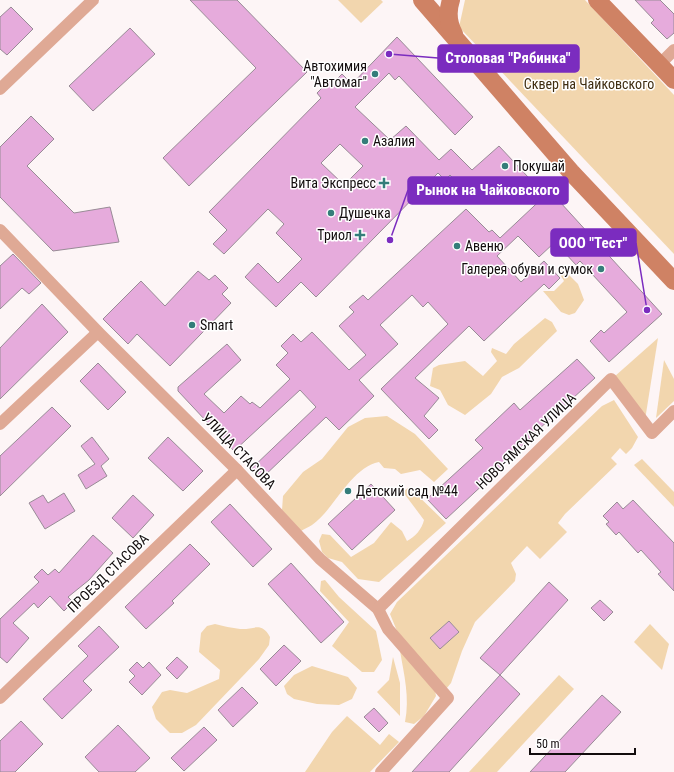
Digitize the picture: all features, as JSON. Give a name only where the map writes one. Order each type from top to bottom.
[{"type":"main road","points":[[422,0],[571,172],[674,281]]},
{"type":"main road","points":[[451,0],[448,11],[449,20],[459,41]]},
{"type":"main road","points":[[597,0],[674,80]]},
{"type":"street","points":[[0,89],[93,0]]},
{"type":"street","points":[[659,65],[674,50]]},
{"type":"street","name":"УЛИЦА СТАСОВА","points":[[0,230],[98,332],[237,470],[320,559],[378,609],[388,629],[448,698],[381,772]]},
{"type":"street","points":[[0,424],[98,332]]},
{"type":"street","name":"НОВО-ЯМСКАЯ УЛИЦА","points":[[378,609],[611,380],[652,433],[674,411]]},
{"type":"street","name":"ПРОЕЗД СТАСОВА","points":[[0,698],[237,470]]},
{"type":"green space","points":[[338,0],[381,0],[383,2],[361,23]]},
{"type":"green space","name":"Сквер на Чайковского","points":[[465,0],[585,0],[674,95],[674,254],[459,27]]},
{"type":"green space","points":[[560,266],[578,284],[584,300],[575,313],[569,315],[561,312],[543,291],[554,291],[564,281],[558,271]]},
{"type":"green space","points":[[545,318],[552,322],[557,331],[519,368],[502,377],[491,394],[465,415],[448,405],[440,390],[430,386],[433,368],[439,365],[465,361],[483,376],[497,361],[491,352],[492,348],[506,354],[514,344]]},
{"type":"green space","points":[[658,338],[645,420],[614,377]]},
{"type":"green space","points":[[664,360],[674,379],[674,401],[656,418]]},
{"type":"green space","points":[[614,400],[638,437],[632,448],[626,454],[620,448],[611,458],[617,464],[565,514],[558,523],[567,532],[540,559],[527,546],[511,563],[516,574],[515,581],[475,622],[462,651],[451,683],[446,689],[397,631],[390,614],[397,602],[602,406]],"holes":[[[449,621],[459,632],[440,648],[430,638]]]},
{"type":"green space","points":[[387,416],[415,434],[448,469],[434,482],[420,470],[401,474],[395,469],[384,468],[379,462],[369,466],[359,472],[320,518],[312,525],[301,531],[282,510],[283,496],[303,472],[322,459],[348,427],[365,418]]},
{"type":"green space","points":[[642,459],[674,492],[674,507],[634,465]]},
{"type":"green space","points":[[409,487],[446,523],[379,582],[358,579],[342,562],[328,558],[322,552],[319,541],[322,534],[330,535],[351,557],[374,543],[391,522],[402,531],[407,541],[413,537],[420,530],[424,520],[403,492]]},
{"type":"green space","points":[[325,580],[339,597],[376,631],[382,660],[374,672],[362,672],[332,646],[349,622],[320,591],[321,581]]},
{"type":"green space","points":[[215,624],[240,629],[257,627],[263,629],[270,637],[269,645],[259,659],[196,725],[182,733],[170,733],[156,719],[152,707],[162,692],[170,690],[187,693],[219,679],[220,670],[199,652],[201,633],[207,626]]},
{"type":"green space","points":[[650,624],[669,644],[662,670],[634,642]]},
{"type":"green space","points":[[400,651],[435,690],[436,696],[424,716],[414,724],[405,722],[407,695]]},
{"type":"green space","points":[[393,657],[400,683],[400,716],[377,692],[389,680]]},
{"type":"green space","points":[[312,666],[348,677],[357,688],[352,699],[339,705],[317,704],[294,699],[287,694],[284,686],[294,675]]},
{"type":"green space","points":[[559,675],[574,689],[497,772],[469,772]]},
{"type":"green space","points":[[347,716],[380,745],[389,734],[399,742],[370,772],[305,772],[332,732]]},
{"type":"building","points":[[190,0],[237,0],[307,72],[189,186],[163,158],[256,68]]},
{"type":"building","points":[[635,0],[660,0],[674,14],[674,33],[667,39],[651,23],[654,20]]},
{"type":"building","points":[[11,7],[33,29],[7,55],[0,49],[0,17]]},
{"type":"building","points":[[130,28],[155,54],[93,111],[69,86]]},
{"type":"building","points":[[397,37],[473,117],[455,135],[399,76],[395,80],[389,73],[355,107],[390,140],[406,126],[439,160],[451,149],[472,170],[499,146],[528,177],[500,203],[486,187],[473,200],[450,175],[445,180],[438,173],[316,297],[301,282],[276,307],[245,277],[258,263],[278,283],[302,259],[276,233],[284,224],[268,209],[224,254],[213,244],[227,230],[209,212],[321,98],[317,93],[332,78],[335,81],[342,74],[352,84]],"holes":[[[340,144],[363,166],[344,185],[321,163]]]},
{"type":"building","points":[[31,116],[54,139],[27,166],[74,213],[110,207],[119,242],[53,251],[0,197],[0,147]]},
{"type":"building","points":[[550,191],[662,314],[609,362],[590,341],[601,330],[604,333],[627,312],[580,261],[576,265],[555,242],[539,257],[518,236],[497,256],[521,282],[544,261],[560,278],[549,289],[544,284],[484,341],[469,326],[415,378],[439,398],[424,416],[438,430],[429,439],[381,389],[448,324],[428,302],[423,307],[412,295],[380,325],[398,344],[359,380],[374,396],[339,430],[326,417],[261,479],[251,469],[316,407],[300,390],[234,451],[178,391],[178,387],[227,344],[241,360],[204,394],[224,413],[241,396],[250,404],[252,402],[260,408],[290,379],[276,365],[288,353],[281,346],[293,334],[301,342],[312,332],[349,370],[366,355],[339,326],[354,312],[349,307],[363,295],[368,300],[466,209],[489,232],[492,230],[500,238]]},
{"type":"building","points":[[13,254],[41,283],[29,294],[22,288],[0,309],[0,266]]},
{"type":"building","points":[[198,271],[209,280],[215,275],[228,288],[222,294],[231,303],[170,366],[137,334],[128,344],[103,319],[141,281],[165,306]]},
{"type":"building","points":[[42,304],[68,332],[0,399],[0,348]]},
{"type":"building","points":[[577,359],[595,378],[539,429],[446,519],[427,499],[483,448],[475,440],[514,403],[520,410]]},
{"type":"building","points":[[98,363],[126,392],[108,410],[80,381]]},
{"type":"building","points":[[52,407],[71,426],[0,496],[0,456]]},
{"type":"building","points":[[92,437],[109,459],[101,466],[107,476],[86,489],[78,475],[95,464],[81,446]]},
{"type":"building","points":[[168,437],[203,471],[183,491],[148,458]]},
{"type":"building","points":[[371,484],[395,510],[352,550],[328,524]]},
{"type":"building","points":[[64,493],[75,511],[45,529],[29,503],[43,495],[48,503]]},
{"type":"building","points":[[133,495],[154,515],[133,538],[112,518]]},
{"type":"building","points":[[633,500],[674,543],[674,591],[658,574],[661,572],[641,550],[638,553],[619,532],[616,535],[606,524],[609,522],[603,516],[617,502],[623,509]]},
{"type":"building","points":[[230,504],[272,549],[253,567],[211,522]]},
{"type":"building","points":[[93,535],[113,553],[89,580],[68,597],[73,602],[64,611],[50,596],[38,608],[34,603],[13,623],[29,638],[7,663],[0,657],[0,619],[39,582],[34,577],[42,569],[48,575],[55,569],[59,573]]},
{"type":"building","points":[[190,544],[210,564],[172,601],[174,603],[146,629],[125,607]]},
{"type":"building","points":[[291,563],[344,622],[321,643],[268,584]]},
{"type":"building","points":[[549,582],[568,600],[500,675],[480,658]]},
{"type":"building","points":[[600,600],[613,612],[604,621],[591,608]]},
{"type":"building","points":[[449,621],[459,632],[440,649],[430,638]]},
{"type":"building","points":[[99,626],[119,647],[83,681],[92,690],[62,719],[43,699],[88,656],[78,646]]},
{"type":"building","points":[[284,645],[301,661],[276,686],[260,669]]},
{"type":"building","points":[[177,657],[188,667],[177,679],[166,668]]},
{"type":"building","points":[[137,662],[143,668],[149,662],[161,675],[142,695],[129,682],[135,676],[129,670]]},
{"type":"building","points":[[500,675],[520,694],[449,772],[412,772]]},
{"type":"building","points":[[242,687],[258,703],[233,727],[218,710]]},
{"type":"building","points":[[602,695],[621,712],[565,772],[530,772]]},
{"type":"building","points":[[374,708],[388,723],[379,732],[364,717]]},
{"type":"building","points":[[21,721],[43,744],[15,772],[0,772],[0,741]]},
{"type":"building","points":[[118,725],[150,758],[135,772],[99,772],[85,757]]},
{"type":"building","points":[[204,727],[217,740],[184,771],[171,758]]},
{"type":"place","name":"Столовая \"Рябинка\"","points":[[389,54]]},
{"type":"place","name":"Автохимия \"Автомаг\"","points":[[375,74]]},
{"type":"place","name":"Азалия","points":[[365,141]]},
{"type":"place","name":"Покушай","points":[[505,166]]},
{"type":"place","name":"Вита Экспресс","points":[[384,183]]},
{"type":"place","name":"Душечка","points":[[331,213]]},
{"type":"place","name":"Триол","points":[[360,235]]},
{"type":"place","name":"Рынок на Чайковского","points":[[390,240]]},
{"type":"place","name":"Авеню","points":[[457,246]]},
{"type":"place","name":"Галерея обуви и сумок","points":[[601,269]]},
{"type":"place","name":"ООО \"Тест\"","points":[[647,310]]},
{"type":"place","name":"Smart","points":[[192,325]]},
{"type":"place","name":"Детский сад №44","points":[[348,491]]}]
